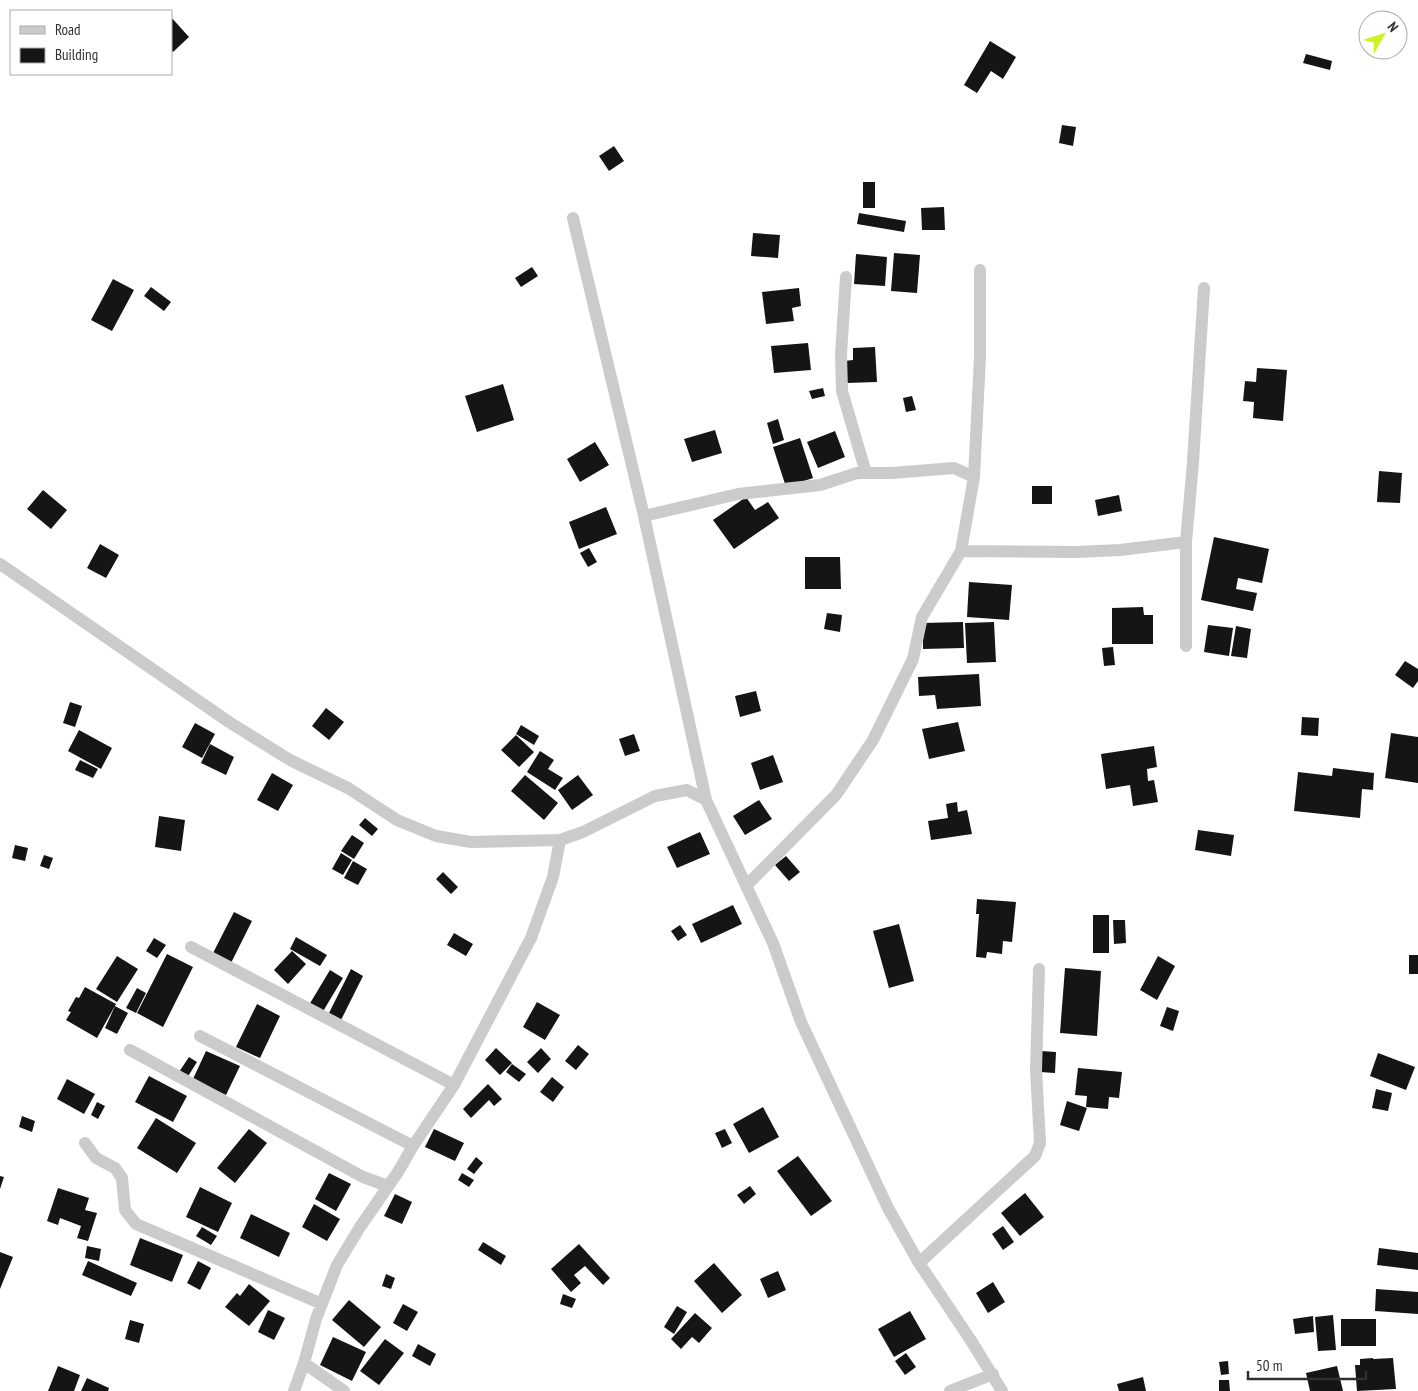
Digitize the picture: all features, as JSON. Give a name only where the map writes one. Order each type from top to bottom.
[{"type":"street","points":[[574,218],[644,516],[706,800],[731,857],[773,943],[806,1030],[888,1208],[919,1263],[1002,1391]]},
{"type":"street","points":[[746,886],[836,795],[874,740],[913,659],[922,617],[961,551],[974,477],[980,357],[980,270]]},
{"type":"street","points":[[846,277],[841,354],[842,391],[866,472]]},
{"type":"street","points":[[1186,646],[1186,542],[1204,288]]},
{"type":"street","points":[[644,516],[738,494],[820,485],[857,473],[892,473],[954,468],[974,477]]},
{"type":"street","points":[[961,551],[1077,552],[1120,550],[1186,542]]},
{"type":"street","points":[[0,564],[229,722],[290,760],[348,788],[397,820],[436,836],[471,842],[560,840],[583,832],[656,796],[687,790],[706,800]]},
{"type":"street","points":[[294,1391],[316,1319],[338,1266],[413,1146],[454,1085],[531,938],[552,877],[560,840]]},
{"type":"street","points":[[192,947],[454,1085]]},
{"type":"street","points":[[919,1263],[1034,1156],[1040,1143],[1036,1070],[1038,969]]},
{"type":"street","points":[[200,1036],[413,1146]]},
{"type":"street","points":[[130,1050],[363,1177],[388,1186]]},
{"type":"street","points":[[85,1143],[96,1158],[115,1168],[122,1178],[125,1210],[136,1224],[322,1304]]},
{"type":"street","points":[[304,1363],[344,1391]]},
{"type":"street","points":[[950,1391],[992,1374]]},
{"type":"building","points":[[172,18],[189,37],[172,51]]},
{"type":"building","points":[[990,41],[1016,57],[1003,79],[991,71],[977,93],[964,85]]},
{"type":"building","points":[[1306,54],[1332,61],[1330,70],[1303,63]]},
{"type":"building","points":[[1062,125],[1076,127],[1073,146],[1059,143]]},
{"type":"building","points":[[614,146],[624,161],[609,171],[599,156]]},
{"type":"building","points":[[863,182],[875,182],[875,208],[863,208]]},
{"type":"building","points":[[944,207],[945,230],[922,230],[921,208]]},
{"type":"building","points":[[859,213],[906,221],[904,232],[857,224]]},
{"type":"building","points":[[753,233],[780,235],[778,258],[751,256]]},
{"type":"building","points":[[894,253],[920,255],[917,293],[891,291]]},
{"type":"building","points":[[856,254],[887,257],[885,286],[854,284]]},
{"type":"building","points":[[532,267],[538,276],[521,287],[515,278]]},
{"type":"building","points":[[113,279],[134,290],[112,331],[91,320]]},
{"type":"building","points":[[151,287],[171,302],[164,311],[144,296]]},
{"type":"building","points":[[799,288],[801,306],[792,308],[794,321],[766,324],[762,292]]},
{"type":"building","points":[[808,343],[811,370],[774,373],[771,346]]},
{"type":"building","points":[[875,347],[877,382],[846,383],[844,361],[853,360],[853,348]]},
{"type":"building","points":[[1257,368],[1287,370],[1283,421],[1253,418],[1254,402],[1243,401],[1245,381],[1256,382]]},
{"type":"building","points":[[503,384],[514,420],[477,432],[465,396]]},
{"type":"building","points":[[823,388],[825,396],[812,399],[809,391]]},
{"type":"building","points":[[912,396],[916,410],[906,412],[903,398]]},
{"type":"building","points":[[778,419],[784,440],[773,444],[767,423]]},
{"type":"building","points":[[715,430],[722,453],[692,462],[684,439]]},
{"type":"building","points":[[835,431],[845,457],[818,468],[807,442]]},
{"type":"building","points":[[800,438],[813,478],[786,487],[773,447]]},
{"type":"building","points":[[595,442],[609,465],[580,482],[567,459]]},
{"type":"building","points":[[1379,471],[1402,473],[1400,503],[1377,502]]},
{"type":"building","points":[[1032,486],[1052,486],[1052,504],[1032,504]]},
{"type":"building","points":[[43,490],[67,510],[51,529],[27,509]]},
{"type":"building","points":[[1119,495],[1122,511],[1098,516],[1095,500]]},
{"type":"building","points":[[746,497],[755,510],[768,502],[779,518],[734,549],[713,520]]},
{"type":"building","points":[[606,507],[617,534],[579,549],[569,522]]},
{"type":"building","points":[[1214,537],[1269,549],[1262,583],[1238,578],[1236,589],[1257,593],[1253,611],[1201,600]]},
{"type":"building","points":[[100,544],[119,555],[106,578],[87,568]]},
{"type":"building","points":[[589,548],[597,562],[588,567],[580,553]]},
{"type":"building","points":[[805,557],[840,557],[841,589],[805,589]]},
{"type":"building","points":[[969,582],[1012,585],[1009,620],[967,617]]},
{"type":"building","points":[[1143,607],[1144,615],[1153,615],[1153,644],[1112,644],[1112,608]]},
{"type":"building","points":[[827,613],[842,615],[840,632],[824,629]]},
{"type":"building","points":[[963,622],[964,648],[923,649],[923,623]]},
{"type":"building","points":[[994,622],[996,662],[967,663],[965,623]]},
{"type":"building","points":[[1208,625],[1233,628],[1229,656],[1204,652]]},
{"type":"building","points":[[1236,626],[1251,629],[1247,658],[1231,656]]},
{"type":"building","points":[[1113,647],[1115,665],[1104,666],[1102,648]]},
{"type":"building","points":[[1405,661],[1418,669],[1418,681],[1413,688],[1395,675]]},
{"type":"building","points":[[979,674],[981,706],[937,709],[935,695],[919,696],[918,677]]},
{"type":"building","points":[[756,691],[761,711],[740,717],[735,696]]},
{"type":"building","points":[[70,702],[82,706],[75,727],[63,723]]},
{"type":"building","points":[[326,708],[344,722],[329,740],[312,726]]},
{"type":"building","points":[[1302,717],[1319,718],[1318,736],[1301,735]]},
{"type":"building","points":[[958,722],[965,751],[929,759],[922,729]]},
{"type":"building","points":[[195,723],[215,734],[202,758],[182,747]]},
{"type":"building","points":[[521,725],[539,736],[534,745],[516,734]]},
{"type":"building","points":[[79,730],[112,748],[101,769],[68,751]]},
{"type":"building","points":[[1391,733],[1418,737],[1418,783],[1385,778]]},
{"type":"building","points":[[634,734],[640,751],[625,756],[619,739]]},
{"type":"building","points":[[516,735],[534,752],[519,767],[501,750]]},
{"type":"building","points":[[210,744],[234,757],[226,775],[201,763]]},
{"type":"building","points":[[1154,746],[1157,767],[1147,769],[1148,781],[1154,780],[1158,802],[1133,806],[1130,785],[1106,789],[1101,754]]},
{"type":"building","points":[[540,751],[554,760],[548,769],[563,778],[555,790],[527,772]]},
{"type":"building","points":[[773,755],[783,782],[760,790],[751,763]]},
{"type":"building","points":[[80,760],[98,769],[93,778],[75,770]]},
{"type":"building","points":[[1333,768],[1374,773],[1373,790],[1362,789],[1360,818],[1294,811],[1298,772],[1332,776]]},
{"type":"building","points":[[272,773],[293,785],[278,811],[257,800]]},
{"type":"building","points":[[525,775],[558,803],[544,820],[511,791]]},
{"type":"building","points":[[578,775],[593,795],[572,810],[558,790]]},
{"type":"building","points":[[759,800],[772,819],[745,835],[733,816]]},
{"type":"building","points":[[957,802],[958,812],[967,810],[972,834],[931,840],[928,821],[948,818],[946,804]]},
{"type":"building","points":[[159,816],[185,820],[181,851],[155,847]]},
{"type":"building","points":[[365,818],[378,829],[372,836],[359,825]]},
{"type":"building","points":[[1198,830],[1234,835],[1231,856],[1195,850]]},
{"type":"building","points":[[700,832],[710,854],[677,868],[667,847]]},
{"type":"building","points":[[352,835],[364,843],[354,859],[341,851]]},
{"type":"building","points":[[15,845],[28,848],[25,861],[12,858]]},
{"type":"building","points":[[341,853],[352,860],[343,875],[332,869]]},
{"type":"building","points":[[44,855],[53,858],[49,869],[40,866]]},
{"type":"building","points":[[786,856],[800,872],[789,881],[775,865]]},
{"type":"building","points":[[353,861],[367,869],[358,885],[344,878]]},
{"type":"building","points":[[443,872],[458,887],[451,894],[436,879]]},
{"type":"building","points":[[977,899],[1016,902],[1012,942],[1003,941],[1002,954],[987,952],[986,958],[976,957],[979,914],[976,914]]},
{"type":"building","points":[[733,905],[742,924],[701,943],[692,924]]},
{"type":"building","points":[[234,912],[252,921],[231,963],[213,953]]},
{"type":"building","points":[[1093,915],[1109,915],[1109,953],[1093,953]]},
{"type":"building","points":[[1113,920],[1125,920],[1126,943],[1114,944]]},
{"type":"building","points":[[899,924],[914,981],[889,988],[873,931]]},
{"type":"building","points":[[680,925],[687,935],[678,941],[671,931]]},
{"type":"building","points":[[454,933],[473,944],[466,956],[447,945]]},
{"type":"building","points":[[296,937],[327,955],[320,966],[290,949]]},
{"type":"building","points":[[154,938],[166,945],[157,958],[146,951]]},
{"type":"building","points":[[292,951],[306,964],[288,984],[274,970]]},
{"type":"building","points":[[167,954],[193,967],[163,1027],[137,1013]]},
{"type":"building","points":[[1409,955],[1418,955],[1418,974],[1409,974]]},
{"type":"building","points":[[117,956],[138,969],[117,1002],[96,989]]},
{"type":"building","points":[[1158,956],[1175,966],[1157,1000],[1140,990]]},
{"type":"building","points":[[1065,968],[1101,971],[1097,1036],[1060,1033]]},
{"type":"building","points":[[351,969],[363,976],[339,1024],[327,1017]]},
{"type":"building","points":[[330,970],[343,978],[322,1013],[309,1005]]},
{"type":"building","points":[[85,987],[116,1004],[97,1038],[66,1020],[71,1012],[68,1011],[76,997],[79,998]]},
{"type":"building","points":[[137,988],[146,993],[136,1013],[126,1008]]},
{"type":"building","points":[[537,1002],[560,1015],[545,1040],[523,1027]]},
{"type":"building","points":[[257,1004],[280,1016],[260,1058],[236,1047]]},
{"type":"building","points":[[115,1006],[128,1013],[117,1034],[105,1028]]},
{"type":"building","points":[[1167,1007],[1179,1011],[1173,1031],[1160,1026]]},
{"type":"building","points":[[578,1045],[589,1054],[576,1070],[565,1061]]},
{"type":"building","points":[[496,1048],[512,1063],[500,1075],[485,1060]]},
{"type":"building","points":[[541,1048],[551,1059],[538,1073],[527,1062]]},
{"type":"building","points":[[206,1051],[240,1066],[226,1095],[193,1079]]},
{"type":"building","points":[[1041,1051],[1056,1052],[1055,1073],[1040,1072]]},
{"type":"building","points":[[1378,1053],[1415,1067],[1406,1090],[1370,1076]]},
{"type":"building","points":[[189,1057],[197,1062],[187,1078],[179,1072]]},
{"type":"building","points":[[512,1064],[526,1074],[519,1082],[506,1072]]},
{"type":"building","points":[[1078,1068],[1122,1072],[1119,1098],[1109,1097],[1108,1109],[1086,1107],[1087,1096],[1075,1095]]},
{"type":"building","points":[[149,1076],[187,1096],[173,1122],[135,1102]]},
{"type":"building","points":[[552,1077],[564,1087],[553,1102],[540,1092]]},
{"type":"building","points":[[67,1079],[95,1094],[84,1114],[57,1099]]},
{"type":"building","points":[[488,1084],[502,1099],[494,1106],[489,1100],[471,1118],[463,1109]]},
{"type":"building","points":[[1376,1089],[1392,1093],[1388,1111],[1372,1108]]},
{"type":"building","points":[[1067,1101],[1087,1108],[1079,1131],[1060,1125]]},
{"type":"building","points":[[97,1102],[105,1106],[98,1119],[91,1115]]},
{"type":"building","points":[[763,1107],[779,1137],[749,1153],[733,1124]]},
{"type":"building","points":[[22,1116],[35,1121],[32,1132],[19,1127]]},
{"type":"building","points":[[156,1118],[196,1143],[177,1173],[137,1148]]},
{"type":"building","points":[[249,1129],[267,1143],[235,1183],[217,1168]]},
{"type":"building","points":[[434,1129],[464,1143],[455,1161],[425,1147]]},
{"type":"building","points":[[725,1129],[732,1143],[722,1148],[715,1133]]},
{"type":"building","points":[[798,1156],[832,1201],[811,1216],[777,1171]]},
{"type":"building","points":[[476,1157],[483,1163],[474,1174],[467,1169]]},
{"type":"building","points":[[329,1173],[351,1184],[336,1211],[315,1199]]},
{"type":"building","points":[[462,1173],[474,1180],[469,1187],[458,1180]]},
{"type":"building","points":[[0,1176],[4,1177],[0,1189]]},
{"type":"building","points":[[750,1186],[756,1194],[744,1204],[737,1195]]},
{"type":"building","points":[[200,1187],[232,1203],[218,1232],[186,1217]]},
{"type":"building","points":[[58,1188],[89,1198],[85,1210],[97,1213],[88,1241],[77,1238],[81,1226],[60,1218],[58,1225],[47,1221]]},
{"type":"building","points":[[1025,1193],[1044,1217],[1020,1236],[1001,1213]]},
{"type":"building","points":[[395,1194],[412,1202],[402,1224],[384,1216]]},
{"type":"building","points":[[314,1204],[340,1219],[327,1241],[302,1227]]},
{"type":"building","points":[[251,1214],[290,1233],[279,1257],[240,1238]]},
{"type":"building","points":[[1003,1226],[1014,1242],[1003,1250],[992,1234]]},
{"type":"building","points":[[202,1227],[217,1236],[211,1245],[196,1236]]},
{"type":"building","points":[[140,1238],[183,1255],[172,1282],[130,1265]]},
{"type":"building","points":[[483,1242],[506,1256],[501,1265],[478,1250]]},
{"type":"building","points":[[579,1244],[610,1278],[603,1285],[585,1266],[574,1275],[581,1283],[571,1292],[551,1269]]},
{"type":"building","points":[[87,1246],[101,1249],[99,1261],[85,1258]]},
{"type":"building","points":[[1379,1248],[1418,1253],[1418,1270],[1377,1265]]},
{"type":"building","points":[[0,1252],[13,1257],[0,1289]]},
{"type":"building","points":[[88,1261],[137,1283],[131,1296],[82,1275]]},
{"type":"building","points":[[198,1261],[211,1268],[200,1290],[187,1283]]},
{"type":"building","points":[[714,1263],[742,1295],[722,1313],[694,1281]]},
{"type":"building","points":[[778,1271],[786,1290],[768,1298],[760,1279]]},
{"type":"building","points":[[386,1274],[395,1278],[391,1289],[382,1286]]},
{"type":"building","points":[[993,1282],[1005,1302],[988,1313],[976,1293]]},
{"type":"building","points":[[249,1284],[270,1301],[249,1326],[225,1307],[237,1293],[240,1296]]},
{"type":"building","points":[[1376,1289],[1418,1292],[1418,1314],[1375,1311]]},
{"type":"building","points":[[563,1294],[576,1299],[572,1308],[560,1304]]},
{"type":"building","points":[[349,1300],[381,1327],[364,1347],[332,1320]]},
{"type":"building","points":[[403,1304],[418,1312],[407,1331],[393,1323]]},
{"type":"building","points":[[677,1306],[687,1312],[674,1334],[664,1327]]},
{"type":"building","points":[[268,1310],[285,1318],[274,1340],[258,1332]]},
{"type":"building","points":[[910,1311],[926,1339],[894,1357],[878,1329]]},
{"type":"building","points":[[695,1313],[712,1328],[699,1343],[692,1337],[681,1349],[671,1339]]},
{"type":"building","points":[[1333,1315],[1336,1350],[1318,1351],[1315,1317]]},
{"type":"building","points":[[1313,1316],[1314,1332],[1295,1334],[1293,1319]]},
{"type":"building","points":[[1341,1319],[1376,1319],[1376,1346],[1341,1346]]},
{"type":"building","points":[[130,1320],[144,1324],[139,1343],[125,1339]]},
{"type":"building","points":[[333,1337],[366,1352],[352,1381],[320,1365]]},
{"type":"building","points":[[385,1339],[404,1353],[379,1385],[360,1371]]},
{"type":"building","points":[[418,1344],[436,1354],[430,1366],[412,1356]]},
{"type":"building","points":[[906,1353],[916,1367],[905,1375],[895,1361]]},
{"type":"building","points":[[1393,1358],[1396,1389],[1357,1391],[1355,1365],[1360,1365],[1360,1359]]},
{"type":"building","points":[[1228,1361],[1229,1374],[1221,1375],[1219,1362]]},
{"type":"building","points":[[58,1366],[80,1375],[74,1391],[48,1391]]},
{"type":"building","points":[[1337,1366],[1343,1391],[1310,1391],[1306,1373]]},
{"type":"building","points":[[1143,1377],[1146,1391],[1119,1391],[1117,1384]]},
{"type":"building","points":[[87,1378],[109,1388],[108,1391],[81,1391]]},
{"type":"building","points":[[1219,1380],[1229,1380],[1230,1391],[1219,1391]]}]
